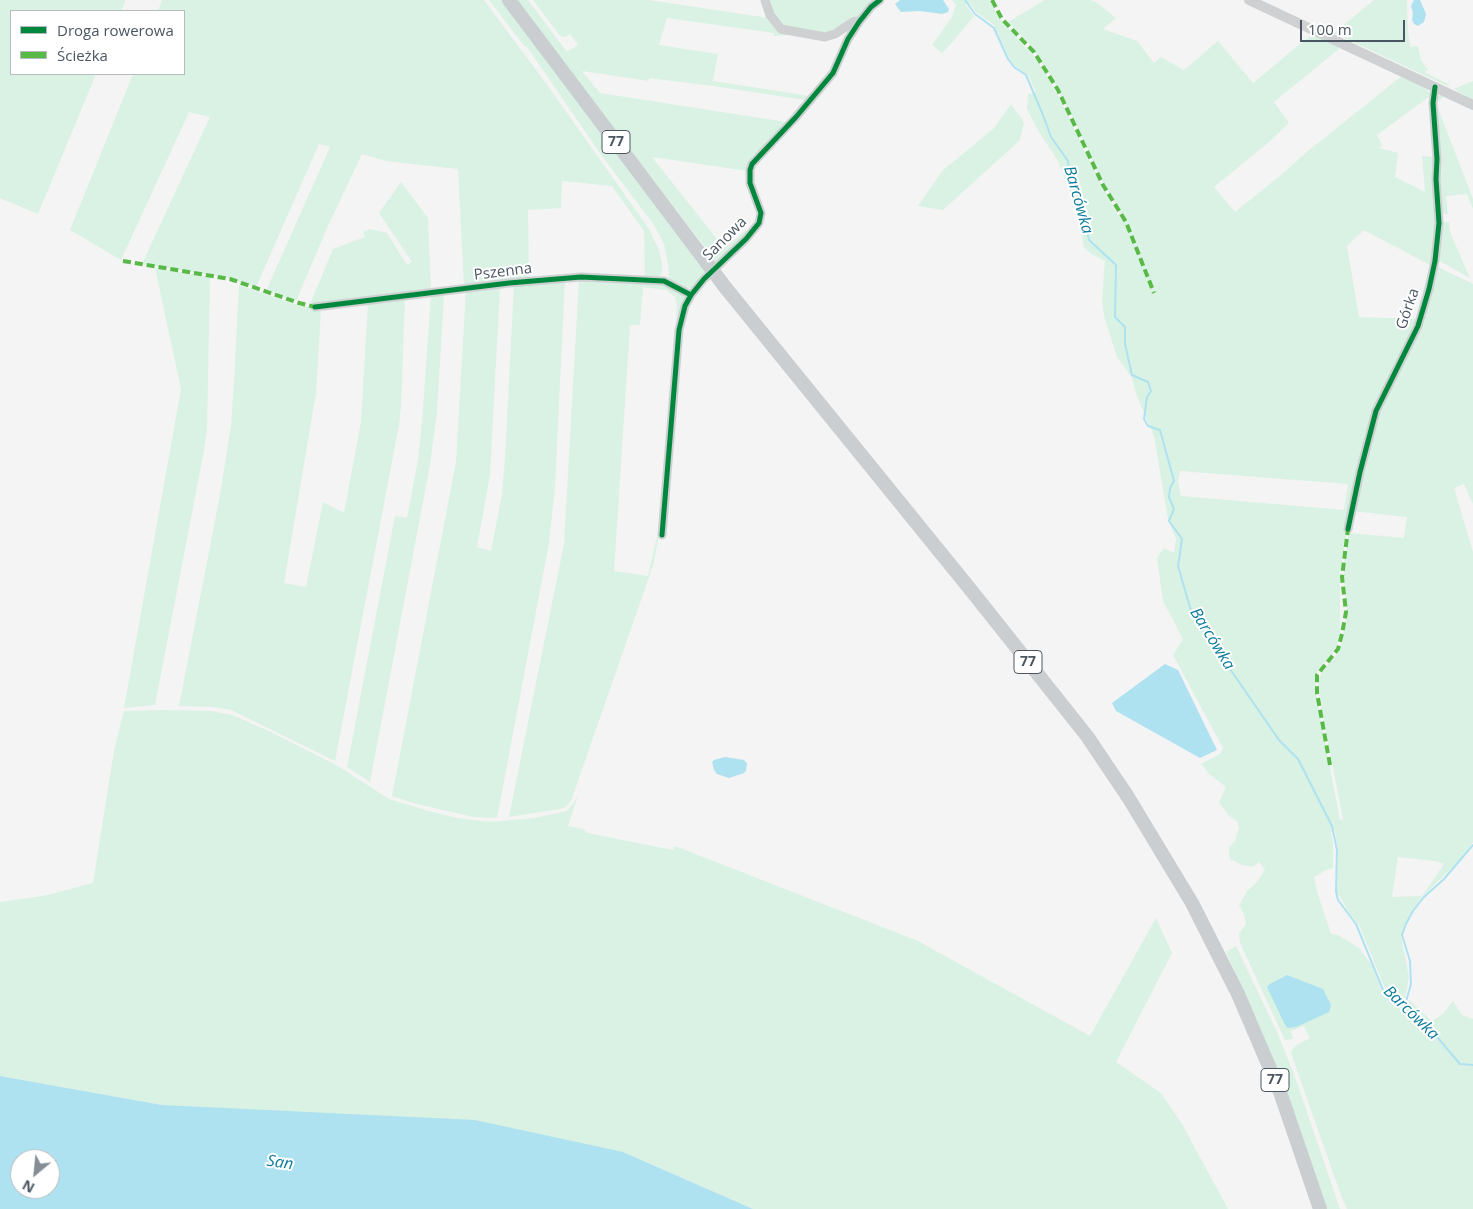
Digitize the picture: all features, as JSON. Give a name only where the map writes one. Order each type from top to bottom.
[{"type":"main road","name":"77","points":[[509,0],[725,287],[1087,736],[1128,797],[1192,903],[1242,1002],[1282,1098],[1320,1209]]},
{"type":"street","name":"Sanowa","points":[[765,0],[770,15],[782,29],[824,37],[835,34],[853,22],[859,22]]},
{"type":"street","name":"Sanowa","points":[[662,535],[679,330],[685,306],[704,279],[746,240],[758,225],[761,213],[750,183],[752,164],[796,117],[833,72],[859,22],[871,7],[880,0]]},
{"type":"street","points":[[1248,0],[1473,105]]},
{"type":"street","name":"Górka","points":[[1348,529],[1360,472],[1376,412],[1418,326],[1433,271],[1439,223],[1433,103],[1435,87]]},
{"type":"street","name":"Pszenna","points":[[315,307],[581,277],[664,281],[691,295]]},
{"type":"green space","points":[[0,0],[126,0],[121,10],[10,10],[10,75],[96,75],[38,214],[0,198]]},
{"type":"green space","points":[[162,0],[484,0],[548,86],[649,229],[659,250],[662,274],[658,277],[645,278],[644,231],[612,186],[562,181],[561,208],[528,210],[529,279],[318,306],[310,304],[333,249],[365,237],[363,232],[370,229],[387,233],[407,265],[412,262],[379,213],[401,182],[428,218],[431,289],[464,285],[458,169],[386,161],[362,154],[328,226],[296,301],[266,291],[330,147],[319,144],[256,287],[224,277],[142,264],[210,117],[189,112],[121,260],[70,230],[133,75],[185,75],[185,10],[158,10]]},
{"type":"green space","points":[[489,0],[502,0],[696,258],[696,262],[704,270],[714,259],[515,0],[528,0],[567,52],[578,45],[570,34],[565,37],[560,36],[533,0],[649,0],[769,18],[792,35],[774,36],[774,33],[667,18],[659,45],[718,54],[713,81],[810,96],[805,100],[713,86],[649,78],[649,81],[582,71],[600,93],[786,122],[752,156],[754,158],[748,171],[652,157],[721,244],[728,246],[746,230],[747,232],[692,288],[686,288],[669,279],[664,244],[654,225],[602,156],[527,47],[525,47]]},
{"type":"green space","points":[[767,0],[877,0],[858,17],[825,34],[778,24]]},
{"type":"green space","points":[[952,0],[989,0],[1001,20],[1032,54],[1062,103],[1118,216],[1120,212],[1096,169],[1077,126],[1049,73],[1028,42],[1008,22],[1045,0],[1091,0],[1096,2],[1116,18],[1103,29],[1137,41],[1154,63],[1161,57],[1184,70],[1218,41],[1253,83],[1312,34],[1340,48],[1274,102],[1289,123],[1214,187],[1235,212],[1403,75],[1423,85],[1429,92],[1430,96],[1377,135],[1382,145],[1379,148],[1398,153],[1395,177],[1425,192],[1422,156],[1435,157],[1437,227],[1435,246],[1431,256],[1431,272],[1422,310],[1418,309],[1430,265],[1364,230],[1347,246],[1359,317],[1419,319],[1408,343],[1410,346],[1424,318],[1436,266],[1473,284],[1473,504],[1464,484],[1454,488],[1473,552],[1473,842],[1460,860],[1423,896],[1404,927],[1401,936],[1409,977],[1403,1004],[1384,986],[1359,925],[1337,892],[1338,850],[1335,830],[1331,832],[1333,868],[1314,877],[1331,934],[1338,935],[1359,948],[1371,964],[1382,992],[1403,1008],[1409,1000],[1432,1021],[1443,1014],[1453,1001],[1462,1015],[1473,1019],[1473,1209],[1347,1209],[1342,1198],[1291,1052],[1295,1046],[1310,1038],[1304,1026],[1291,1031],[1293,1038],[1285,1040],[1240,943],[1239,934],[1246,924],[1244,914],[1239,905],[1247,891],[1257,882],[1265,870],[1259,862],[1252,867],[1242,865],[1230,859],[1229,847],[1235,841],[1239,828],[1237,821],[1228,815],[1219,802],[1226,787],[1209,774],[1201,764],[1220,754],[1223,748],[1173,655],[1183,639],[1163,601],[1157,558],[1164,548],[1174,553],[1176,539],[1168,519],[1154,436],[1136,394],[1132,378],[1117,357],[1104,316],[1102,299],[1105,261],[1091,254],[1084,247],[1076,207],[1059,163],[1027,109],[1028,94],[1036,92],[1028,75],[1012,64],[994,25],[976,12],[970,4],[965,4],[974,16],[942,53],[932,45],[952,17],[956,5]],"holes":[[[1386,382],[1390,383],[1375,423],[1353,511],[1407,517],[1404,538],[1349,533],[1344,563],[1347,613],[1343,639],[1338,653],[1318,680],[1322,712],[1343,819],[1340,820],[1317,700],[1315,679],[1318,670],[1333,653],[1340,637],[1340,573],[1353,493],[1372,416]],[[1180,471],[1348,484],[1344,510],[1181,496],[1178,482]],[[1398,857],[1435,861],[1444,864],[1422,896],[1392,897]]]},
{"type":"green space","points":[[1374,0],[1407,0],[1410,47],[1418,46],[1421,60],[1428,70],[1424,72],[1450,85],[1447,86],[1334,33]]},
{"type":"green space","points":[[1473,81],[1473,101],[1454,89]]},
{"type":"green space","points":[[1442,95],[1445,96],[1436,103],[1473,199],[1473,209],[1467,194],[1446,196],[1448,214],[1440,214],[1435,98]]},
{"type":"green space","points":[[1011,104],[1024,122],[1020,140],[943,210],[918,206],[942,171],[994,128]]},
{"type":"green space","points":[[1440,222],[1449,222],[1450,232],[1470,278],[1438,260]]},
{"type":"green space","points":[[155,268],[210,277],[207,430],[155,705],[124,708],[181,389]]},
{"type":"green space","points":[[565,279],[555,487],[549,543],[497,818],[473,817],[413,803],[392,796],[456,462],[466,290],[500,286],[490,475],[477,547],[491,551],[502,494],[514,284]]},
{"type":"green space","points":[[579,279],[664,284],[685,295],[676,322],[677,306],[675,297],[666,290],[643,287],[640,325],[630,325],[614,571],[648,576],[661,523],[654,562],[571,801],[560,809],[509,817],[564,544]]},
{"type":"green space","points":[[239,285],[294,304],[321,310],[316,393],[284,583],[306,587],[323,502],[344,513],[361,422],[368,304],[405,298],[399,425],[335,761],[231,710],[213,707],[179,706],[220,495],[231,426]]},
{"type":"green space","points":[[444,294],[437,412],[430,465],[370,782],[347,767],[395,516],[407,518],[418,460],[431,295]]},
{"type":"green space","points":[[124,711],[211,711],[232,715],[271,732],[338,766],[389,799],[457,818],[491,822],[534,818],[567,811],[578,796],[568,826],[583,829],[587,833],[673,850],[675,846],[918,941],[1090,1036],[1156,918],[1172,953],[1116,1062],[1161,1093],[1182,1124],[1228,1209],[753,1209],[623,1152],[162,1105],[0,1076],[0,902],[43,896],[93,883],[114,751]]},
{"type":"green space","points":[[1236,946],[1277,1032],[1294,1074],[1340,1209],[1326,1209],[1278,1073],[1226,952]]},
{"type":"water","points":[[900,0],[943,0],[949,9],[948,12],[942,14],[920,11],[901,12],[895,4]]},
{"type":"water","points":[[1414,0],[1420,0],[1426,14],[1424,22],[1418,26],[1412,20],[1411,6]]},
{"type":"water","points":[[1165,664],[1178,670],[1217,750],[1200,758],[1116,711],[1112,703]]},
{"type":"water","points":[[725,757],[744,760],[747,763],[744,773],[729,778],[717,774],[712,762]]},
{"type":"water","points":[[1287,975],[1323,989],[1331,1005],[1329,1012],[1296,1027],[1288,1028],[1267,987]]},
{"type":"water","name":"San","points":[[0,1076],[162,1105],[475,1120],[623,1152],[753,1209],[0,1209]]},
{"type":"waterway","name":"Barcówka","points":[[965,0],[975,14],[994,28],[1008,59],[1014,67],[1026,75],[1051,137],[1068,161],[1069,173],[1079,192],[1089,240],[1116,265],[1115,317],[1125,327],[1125,344],[1132,375],[1148,382],[1151,391],[1147,397],[1144,419],[1148,426],[1160,430],[1174,481],[1170,488],[1169,497],[1174,509],[1169,521],[1182,539],[1178,566],[1192,614],[1279,740],[1298,759],[1332,826],[1337,850],[1336,891],[1338,900],[1356,924],[1383,990],[1420,1017],[1460,1064],[1473,1065]]},
{"type":"waterway","points":[[1405,1005],[1411,984],[1410,961],[1402,935],[1406,924],[1424,897],[1444,879],[1473,845]]},
{"type":"marked path","points":[[992,0],[1002,19],[1034,52],[1058,90],[1103,185],[1126,222],[1154,293]]},
{"type":"marked path","points":[[123,261],[230,279],[315,307]]},
{"type":"marked path","points":[[1330,765],[1317,693],[1317,675],[1338,649],[1342,634],[1346,612],[1342,577],[1348,529]]},
{"type":"cycle path","points":[[662,535],[679,330],[685,306],[704,279],[746,239],[759,223],[761,213],[750,183],[752,164],[796,117],[833,73],[848,39],[871,7],[880,0]]},
{"type":"cycle path","points":[[1348,529],[1376,411],[1418,326],[1435,261],[1439,223],[1433,103],[1435,87]]},
{"type":"cycle path","points":[[315,307],[509,283],[581,277],[664,281],[691,295]]}]
